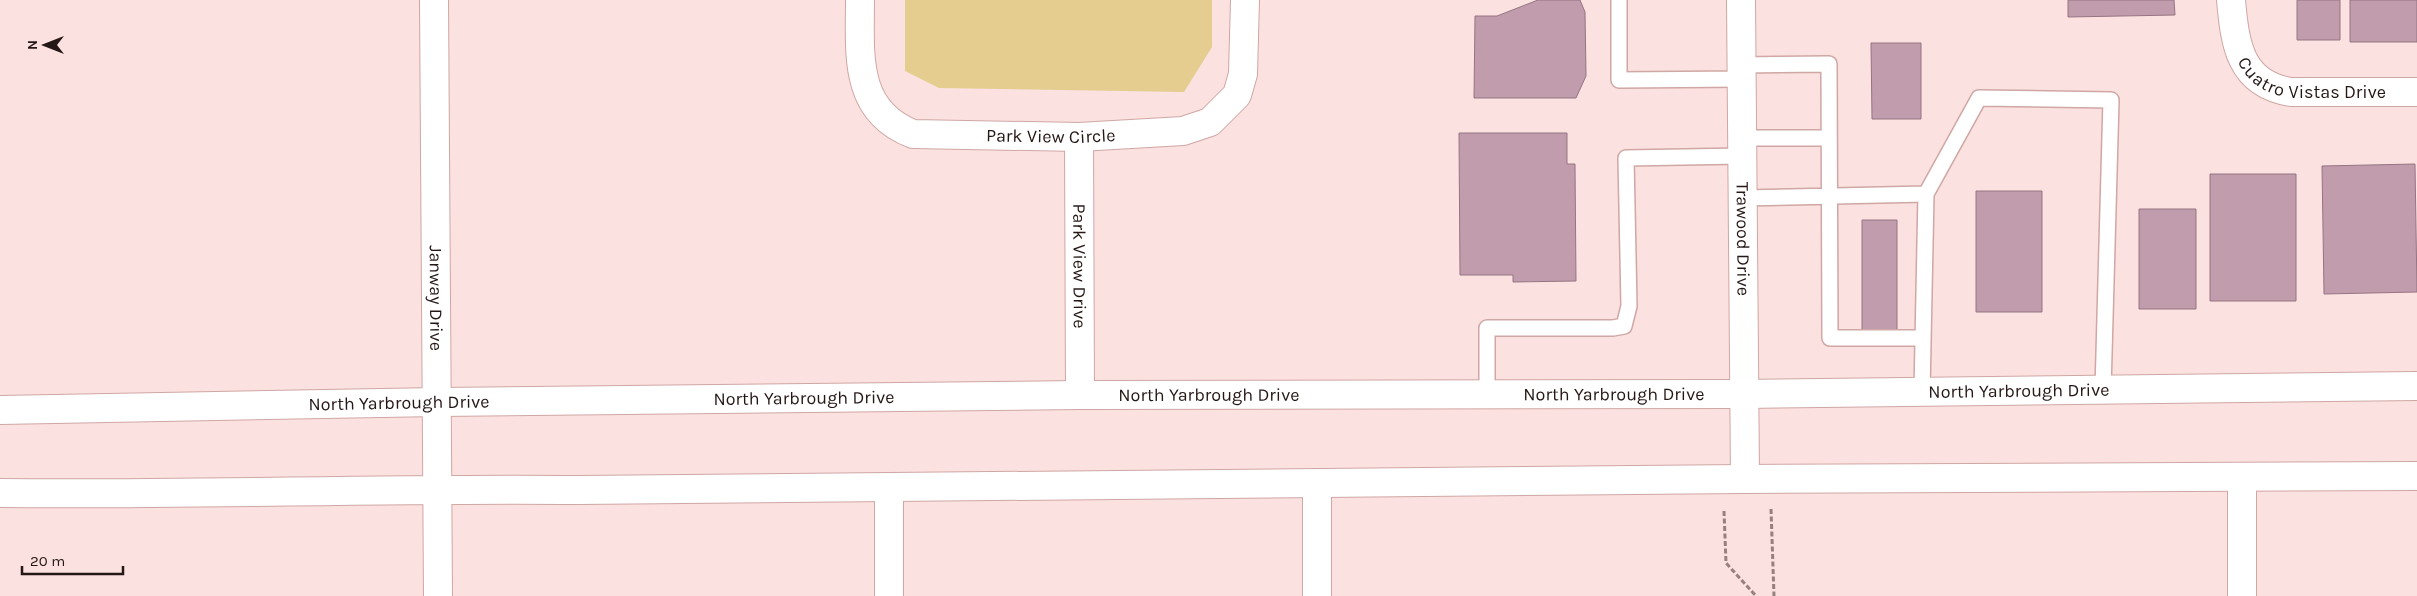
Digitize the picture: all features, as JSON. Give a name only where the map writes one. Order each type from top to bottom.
[{"type":"main road","name":"Janway Drive","points":[[434,0],[438,596]]},
{"type":"main road","name":"Park View Circle","points":[[860,0],[860,44],[865,84],[871,101],[889,122],[913,134],[1080,137],[1183,131],[1210,122],[1237,95],[1243,74],[1245,0]]},
{"type":"main road","name":"Trawood Drive","points":[[1742,0],[1745,479]]},
{"type":"main road","name":"Cuatro Vistas Drive","points":[[2231,0],[2233,28],[2243,63],[2256,79],[2274,89],[2291,92],[2417,92]]},
{"type":"main road","name":"Park View Drive","points":[[1080,137],[1080,395]]},
{"type":"main road","name":"North Yarbrough Drive","points":[[0,410],[438,402],[1080,395],[1744,394],[2417,386]]},
{"type":"main road","points":[[0,493],[117,494],[437,488],[579,490],[1745,479],[2417,476]]},
{"type":"main road","points":[[2242,477],[2242,596]]},
{"type":"main road","points":[[1317,484],[1317,596]]},
{"type":"main road","points":[[889,487],[890,596]]},
{"type":"lane","points":[[1619,0],[1619,80],[1829,64],[1830,338],[1922,338]]},
{"type":"lane","points":[[1922,392],[1926,194],[1979,98],[2112,100],[2103,390]]},
{"type":"lane","points":[[1487,394],[1487,328],[1614,328],[1624,326],[1629,306],[1626,158],[1829,138]]},
{"type":"lane","points":[[1742,198],[1926,194]]},
{"type":"path","points":[[1756,596],[1726,563],[1724,506],[1745,479],[1771,504],[1774,596]]},
{"type":"shaded area","points":[[905,0],[1212,0],[1212,47],[1184,92],[939,88],[905,71]]},
{"type":"building","points":[[1538,0],[1580,0],[1585,12],[1586,76],[1576,98],[1474,98],[1475,16],[1497,16]]},
{"type":"building","points":[[2068,0],[2174,0],[2175,15],[2068,17]]},
{"type":"building","points":[[2297,0],[2340,0],[2340,40],[2297,40]]},
{"type":"building","points":[[2350,0],[2417,0],[2417,42],[2350,42]]},
{"type":"building","points":[[1871,43],[1921,43],[1921,119],[1872,119]]},
{"type":"building","points":[[1459,133],[1567,133],[1567,164],[1575,164],[1576,281],[1513,282],[1513,275],[1460,275]]},
{"type":"building","points":[[2415,164],[2417,292],[2324,294],[2322,166]]},
{"type":"building","points":[[2210,174],[2296,174],[2296,301],[2210,301]]},
{"type":"building","points":[[1976,191],[2042,191],[2042,312],[1976,312]]},
{"type":"building","points":[[2139,209],[2196,209],[2196,309],[2139,309]]},
{"type":"building","points":[[1862,220],[1897,220],[1897,330],[1862,330]]}]
